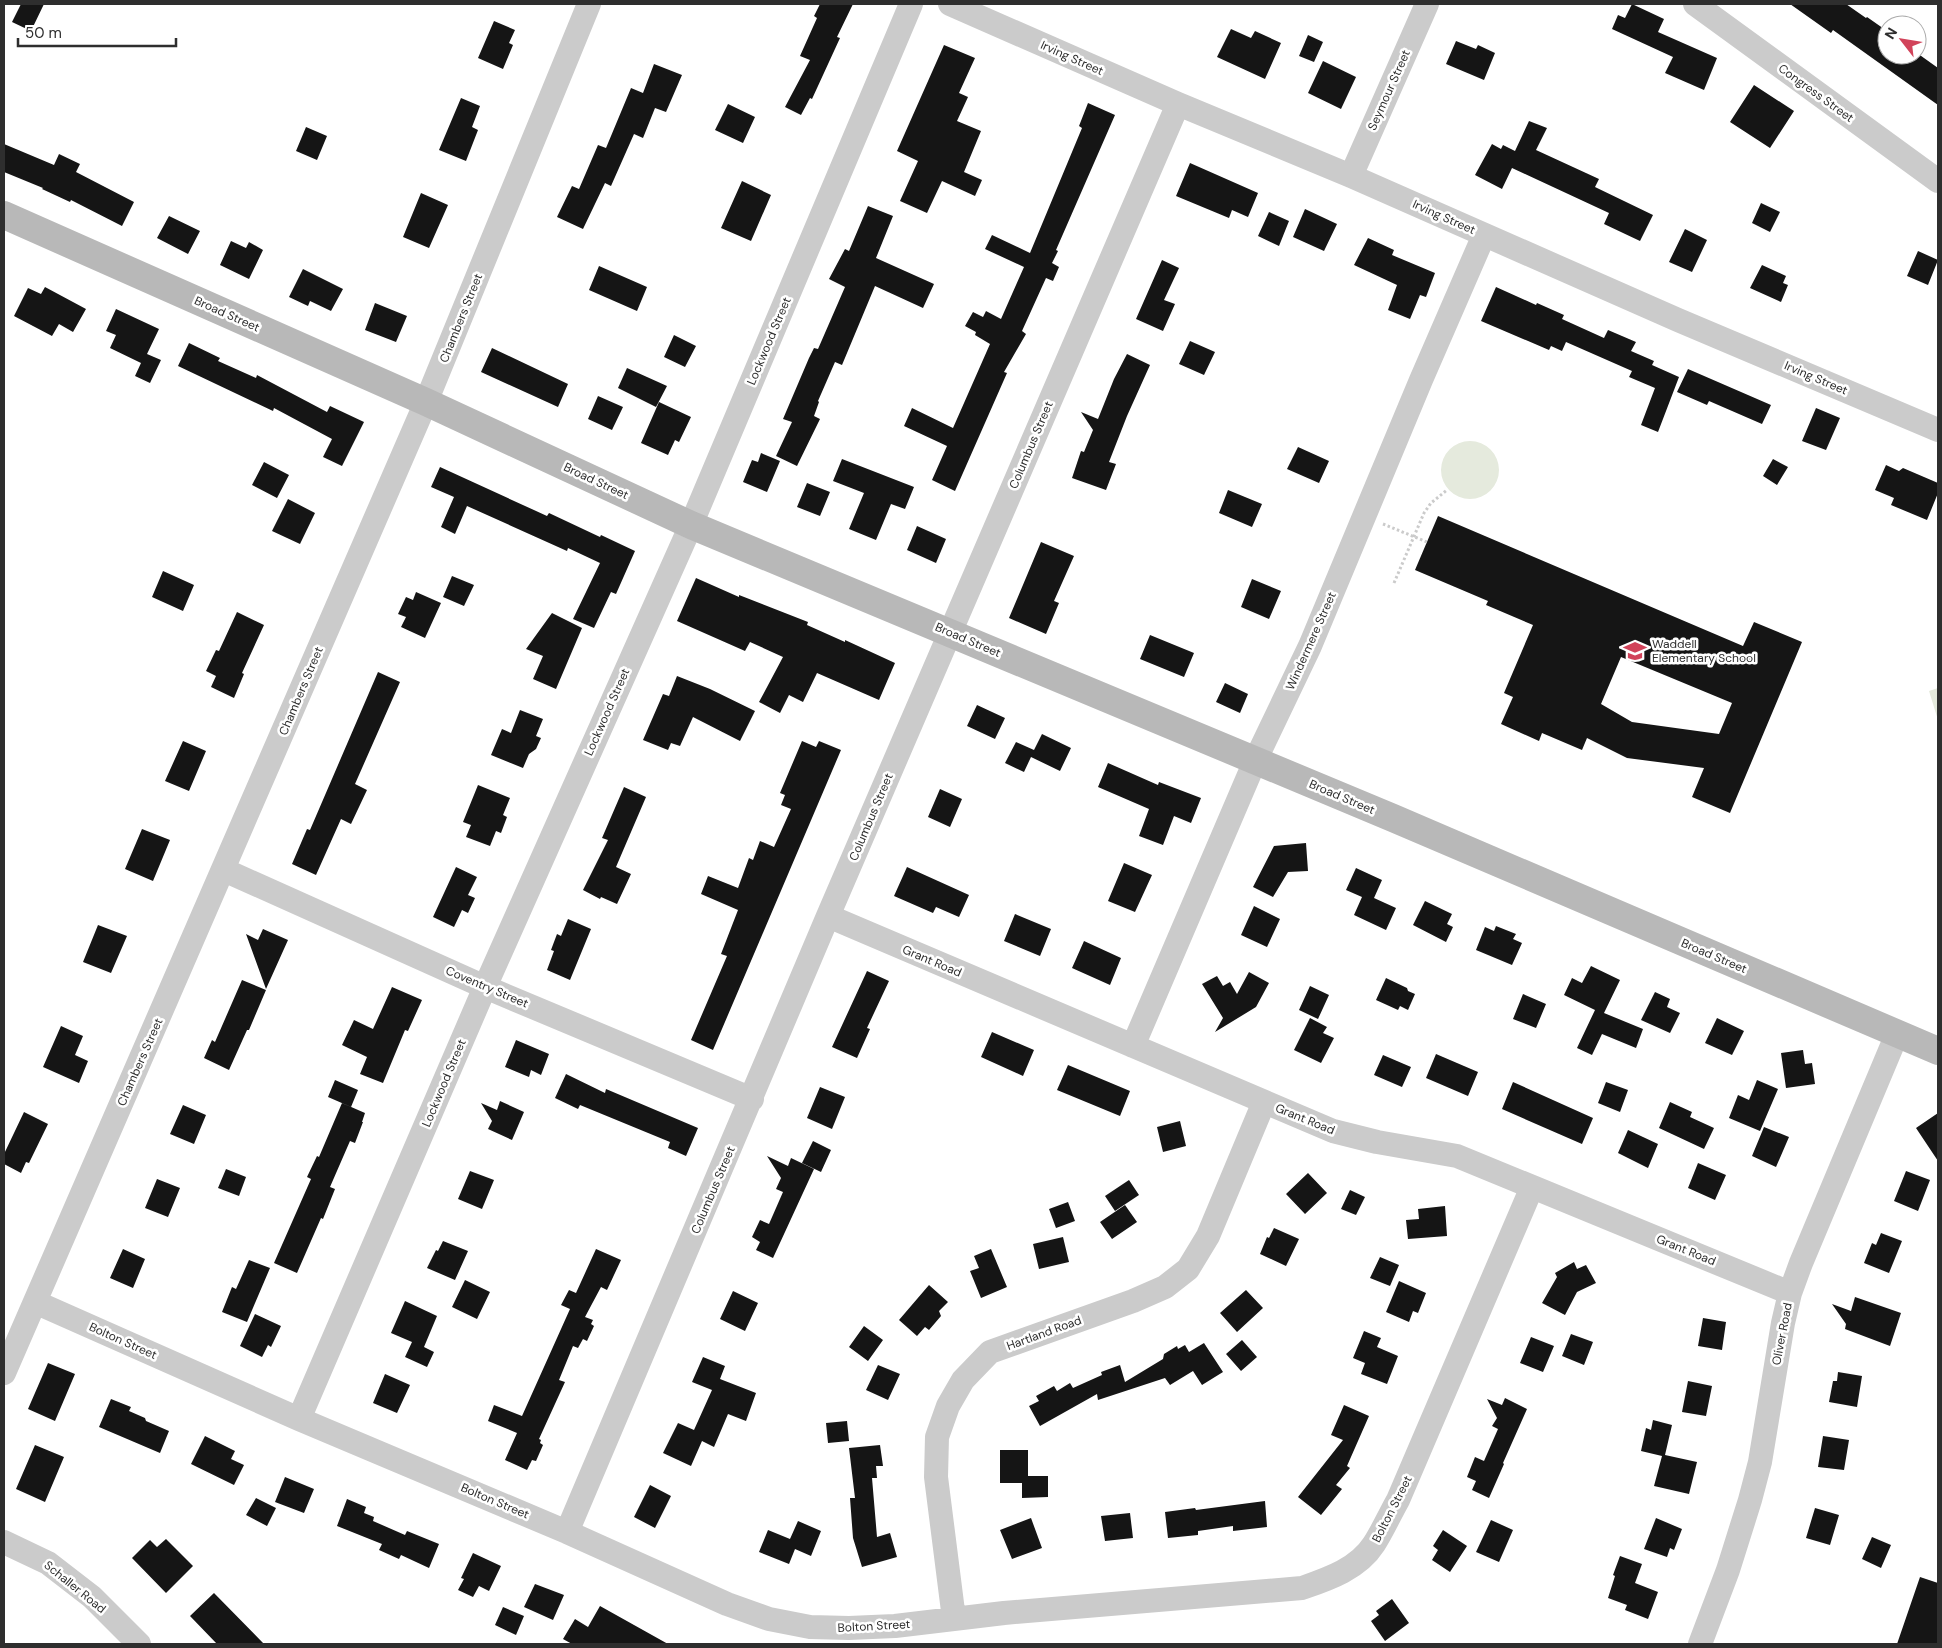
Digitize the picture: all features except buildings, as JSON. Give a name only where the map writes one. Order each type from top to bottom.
[{"type":"street","name":"Chambers Street","points":[[4,1373],[426,402],[589,4]]},
{"type":"street","name":"Lockwood Street","points":[[299,1419],[485,987],[691,525],[911,4]]},
{"type":"street","name":"Irving Street","points":[[950,4],[1178,104],[1351,176],[1938,430]]},
{"type":"street","name":"Seymour Street","points":[[1351,176],[1426,4]]},
{"type":"street","name":"Congress Street","points":[[1695,4],[1938,181]]},
{"type":"street","name":"Columbus Street","points":[[567,1532],[828,916],[1178,104]]},
{"type":"street","name":"Broad Street","points":[[4,215],[426,402],[691,525],[1256,761],[1938,1051]]},
{"type":"street","name":"Windermere Street","points":[[1133,1046],[1256,761],[1310,646],[1484,235]]},
{"type":"street","name":"Coventry Street","points":[[224,870],[485,987],[752,1099]]},
{"type":"street","name":"Grant Road","points":[[828,916],[1333,1131],[1377,1142],[1457,1156],[1790,1293]]},
{"type":"street","name":"Oliver Road","points":[[1700,1644],[1728,1570],[1760,1462],[1783,1323],[1790,1293],[1898,1034]]},
{"type":"street","name":"Hartland Road","points":[[954,1619],[936,1476],[937,1438],[948,1406],[963,1380],[990,1352],[1133,1301],[1165,1287],[1188,1269],[1208,1236],[1264,1102]]},
{"type":"street","name":"Bolton Street","points":[[35,1302],[299,1419],[567,1532],[726,1604],[769,1619],[810,1627],[894,1626],[1004,1613],[1302,1588],[1332,1577],[1356,1563],[1373,1546],[1398,1500],[1532,1187]]},
{"type":"street","name":"Schaller Road","points":[[4,1542],[48,1562],[92,1597],[139,1644]]},
{"type":"path","points":[[1394,583],[1412,536],[1424,513],[1431,503],[1447,490]]},
{"type":"path","points":[[1380,523],[1427,542]]},
{"type":"shaded area","points":[[1464,441],[1476,441],[1491,449],[1499,464],[1499,476],[1491,491],[1476,499],[1464,499],[1449,491],[1441,476],[1441,464],[1449,449]]},
{"type":"shaded area","points":[[1938,688],[1938,720],[1929,691]]},
{"type":"place","name":"Waddell Elementary School","points":[[1635,651]]}]
